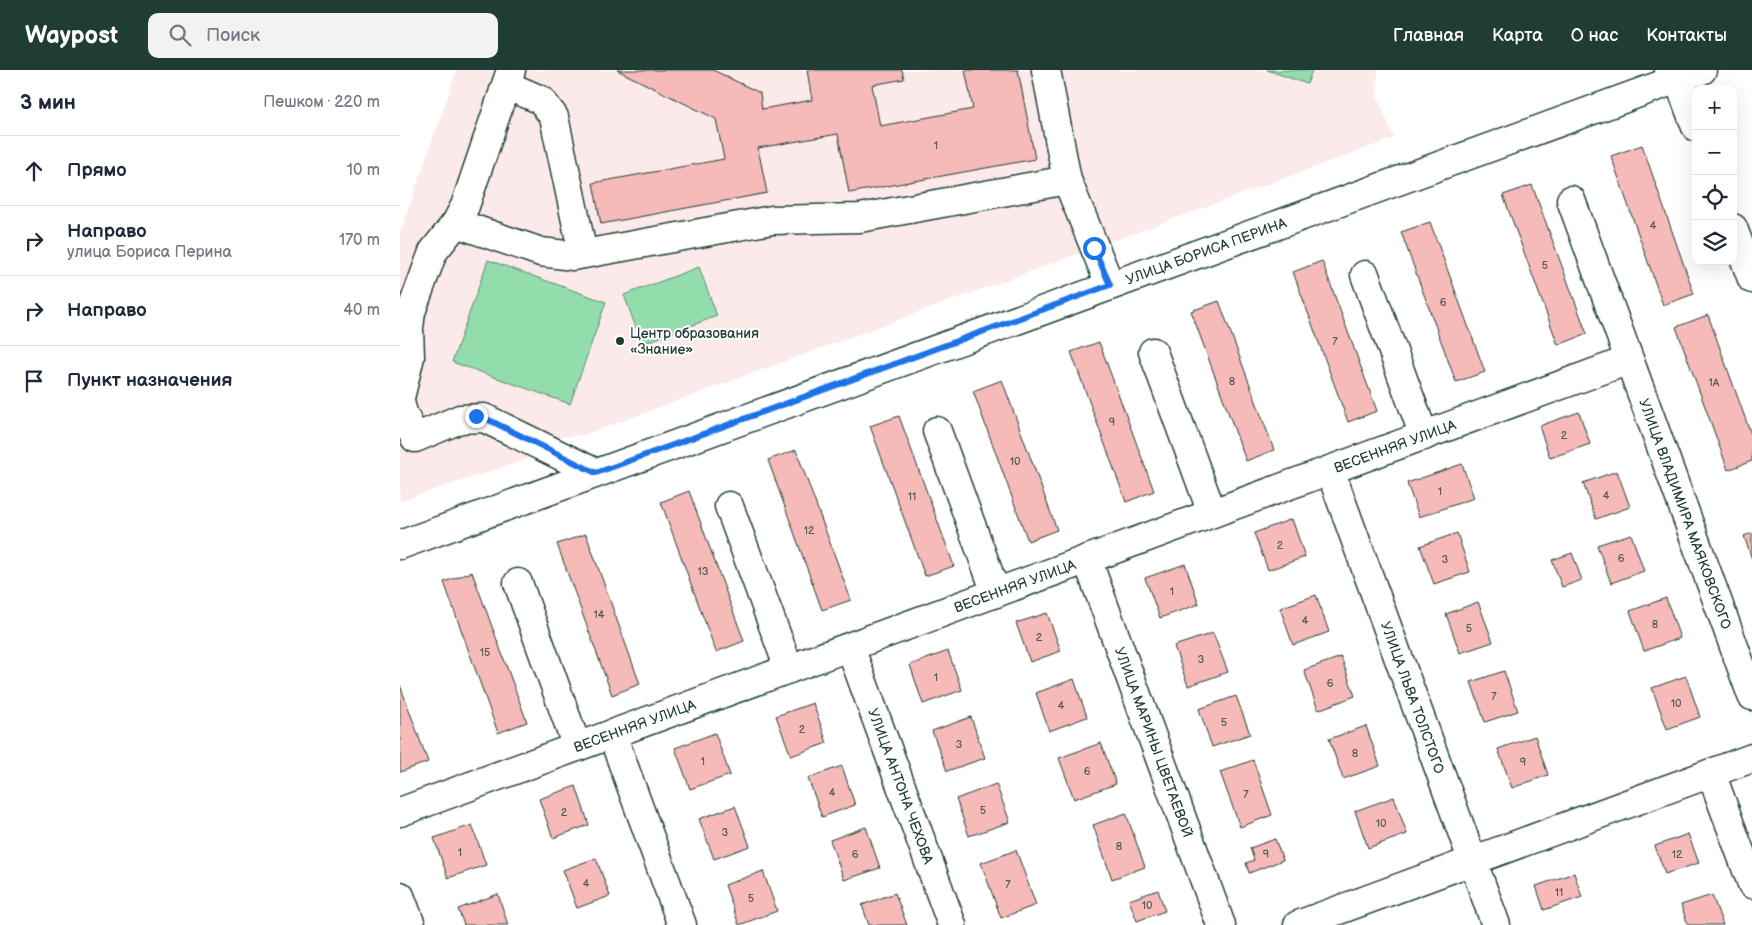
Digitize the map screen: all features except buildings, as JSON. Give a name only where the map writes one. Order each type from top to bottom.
[{"type":"street","points":[[1046,70],[1067,180],[1110,285]]},
{"type":"street","points":[[1683,73],[1692,110]]},
{"type":"street","name":"УЛИЦА БОРИСА ПЕРИНА","points":[[400,545],[1683,73]]},
{"type":"street","points":[[400,398],[410,358],[409,328],[411,312],[433,252],[456,223],[465,206],[509,78],[541,100],[554,117],[583,254]]},
{"type":"street","points":[[456,223],[546,253],[563,256],[765,221],[860,218],[1067,180]]},
{"type":"street","name":"УЛИЦА ВЛАДИМИРА МАЯКОВСКОГО","points":[[1571,200],[1752,696]]},
{"type":"street","points":[[1737,239],[1752,279]]},
{"type":"street","points":[[1365,275],[1424,436]]},
{"type":"street","points":[[1153,352],[1212,513]]},
{"type":"street","name":"ВЕСЕННЯЯ УЛИЦА","points":[[400,812],[1629,360]]},
{"type":"street","points":[[400,402],[407,441],[460,419],[468,417],[484,418],[596,473]]},
{"type":"street","points":[[937,431],[996,593]]},
{"type":"street","name":"УЛИЦА ЛЬВА ТОЛСТОГО","points":[[1330,470],[1496,925]]},
{"type":"street","points":[[729,506],[789,669]]},
{"type":"street","name":"УЛИЦА МАРИНЫ ЦВЕТАЕВОЙ","points":[[1087,559],[1221,925]]},
{"type":"street","points":[[518,583],[577,747]]},
{"type":"street","name":"УЛИЦА АНТОНА ЧЕХОВА","points":[[850,647],[952,925]]},
{"type":"street","points":[[612,734],[682,925]]},
{"type":"street","points":[[1298,925],[1752,758]]},
{"type":"street","points":[[1711,773],[1752,884]]},
{"type":"street","points":[[400,896],[411,925]]},
{"type":"shaded area","name":"Центр образования «Знание»","points":[[457,70],[1378,70],[1377,96],[1394,138],[584,435],[548,438],[540,455],[400,501],[400,233]]},
{"type":"green space","points":[[1267,70],[1312,70],[1307,84]]},
{"type":"green space","points":[[488,260],[606,302],[570,404],[452,362]]},
{"type":"green space","points":[[699,267],[717,316],[642,344],[624,295]]},
{"type":"place","name":"Центр образования «Знание»","points":[[620,341]]},
{"type":"route","points":[[476,416],[491,421],[596,473],[1110,285],[1094,248]]}]
